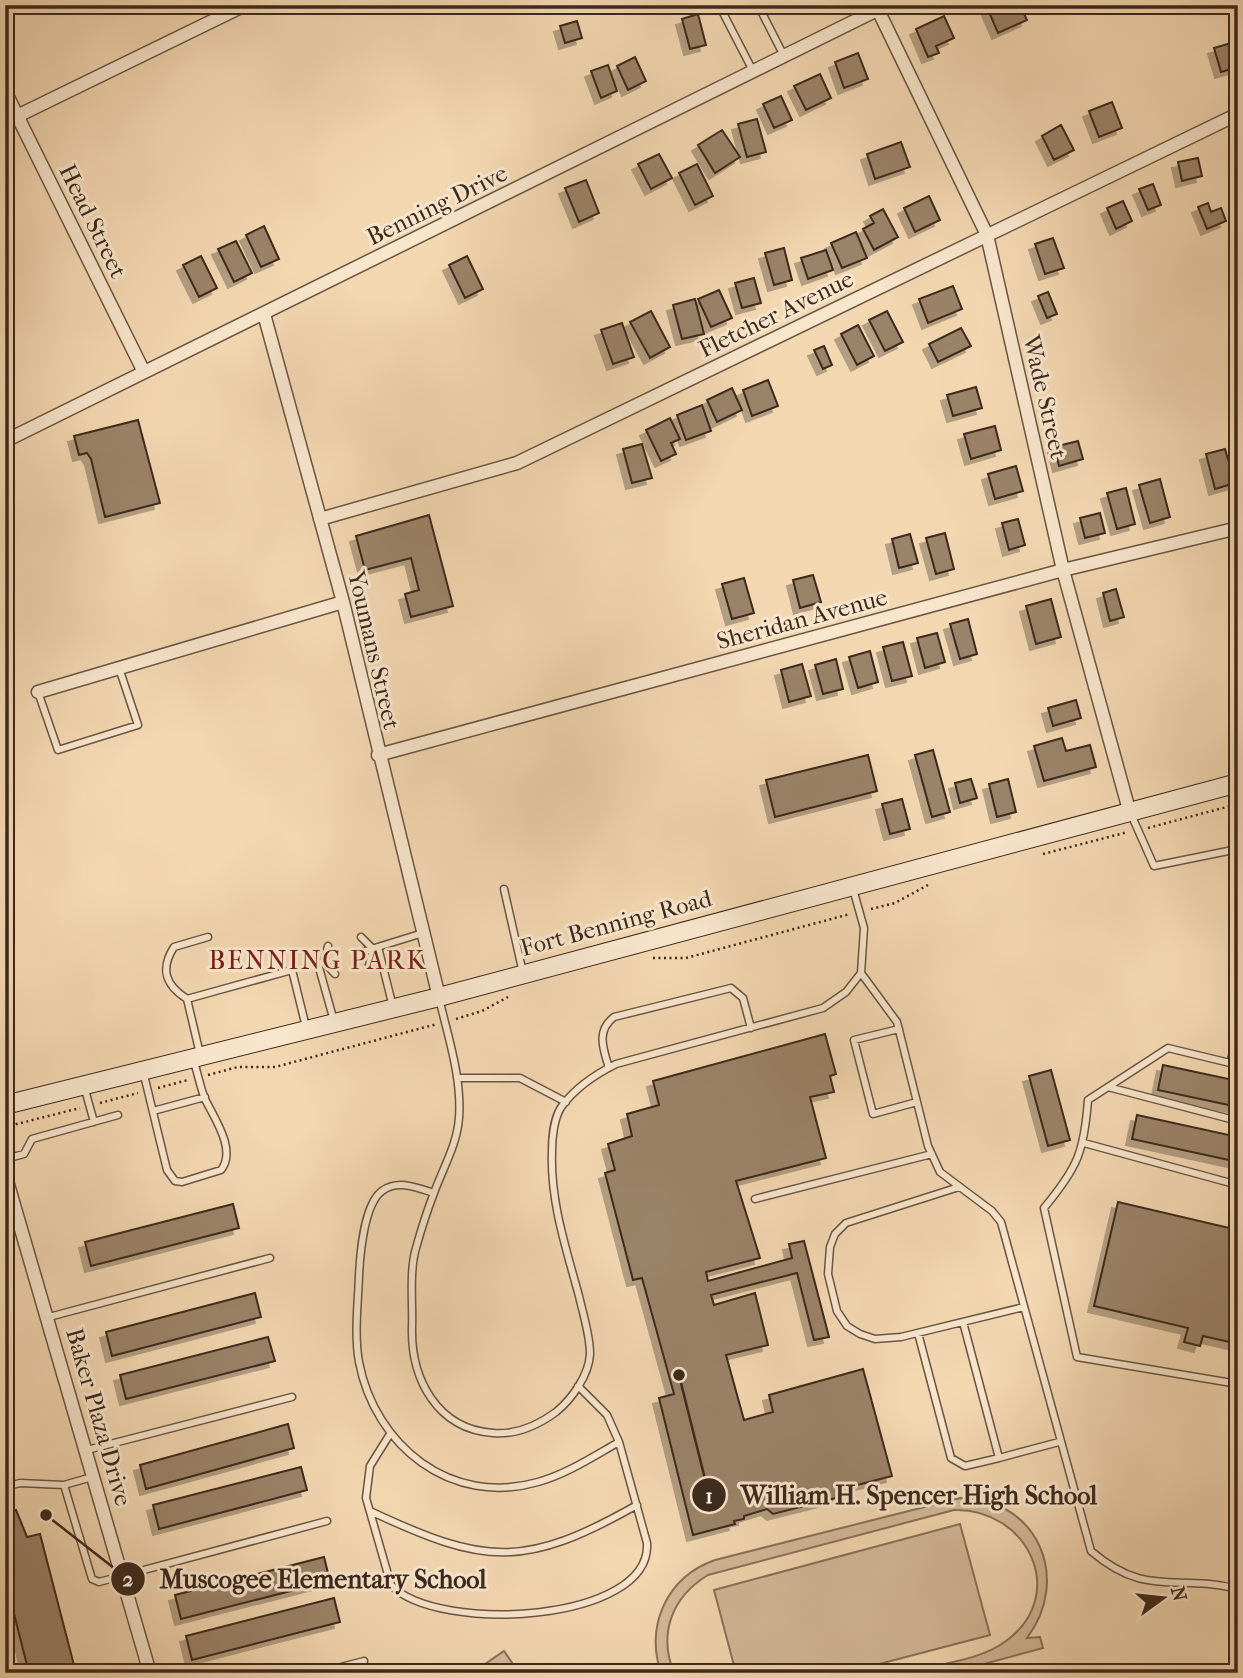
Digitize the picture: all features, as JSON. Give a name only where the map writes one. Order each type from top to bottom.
[{"type":"street","points":[[5,122],[245,5]]},
{"type":"street","name":"Benning Drive","points":[[5,441],[143,370],[264,314],[882,7]]},
{"type":"street","name":"Wade Street","points":[[882,7],[987,235],[1063,570],[1129,810]]},
{"type":"street","name":"Head Street","points":[[5,91],[143,370]]},
{"type":"street","name":"Fletcher Avenue","points":[[320,519],[517,463],[1238,114]]},
{"type":"street","name":"Youmans Street","points":[[264,314],[343,602],[378,755],[439,997]]},
{"type":"street","name":"Sheridan Avenue","points":[[378,755],[1063,570],[1238,528]]},
{"type":"street","points":[[38,692],[343,602]]},
{"type":"street","name":"Fort Benning Road","points":[[5,1105],[196,1055],[439,997],[852,884],[1238,783]]},
{"type":"street","name":"Baker Plaza Drive","points":[[5,1174],[49,1317],[150,1673]]},
{"type":"lane","points":[[719,5],[754,71]]},
{"type":"lane","points":[[758,5],[784,56]]},
{"type":"lane","points":[[38,692],[58,750],[138,725],[119,668]]},
{"type":"lane","points":[[1129,810],[1154,866],[1238,849]]},
{"type":"lane","points":[[439,997],[457,1078],[459,1119],[451,1156],[434,1193],[415,1252],[412,1342],[418,1374],[429,1398],[448,1417],[470,1428],[492,1433],[516,1433],[542,1423],[566,1404],[578,1387],[590,1354],[585,1323],[550,1185],[552,1136],[561,1107],[592,1076],[609,1068],[822,1008],[846,992],[861,972],[864,928],[852,884]]},
{"type":"lane","points":[[504,889],[523,974]]},
{"type":"lane","points":[[365,951],[425,933]]},
{"type":"lane","points":[[143,1069],[169,1176],[181,1182],[221,1170],[226,1162],[221,1130],[205,1097],[199,1077],[187,999],[173,990],[167,980],[166,963],[174,947],[208,937]]},
{"type":"lane","points":[[361,937],[376,948],[393,1008]]},
{"type":"lane","points":[[328,946],[328,961],[335,974]]},
{"type":"lane","points":[[369,965],[376,948]]},
{"type":"lane","points":[[328,961],[318,964],[334,1023]]},
{"type":"lane","points":[[187,999],[292,970],[307,1029]]},
{"type":"lane","points":[[861,972],[888,1006],[899,1029],[917,1102],[940,1172],[992,1211],[1001,1222],[1059,1442],[1091,1551],[1110,1567],[1135,1580],[1177,1584],[1209,1582],[1238,1589]]},
{"type":"lane","points":[[609,1068],[602,1034],[604,1024],[614,1017],[731,988],[743,998],[751,1028]]},
{"type":"lane","points":[[899,1029],[854,1041],[873,1114],[917,1102]]},
{"type":"lane","points":[[1238,1038],[1234,1063],[1168,1048],[1088,1100],[1084,1143],[1069,1177],[1044,1208],[1077,1357],[1238,1384]]},
{"type":"lane","points":[[457,1078],[520,1078],[566,1102]]},
{"type":"lane","points":[[83,1084],[93,1122]]},
{"type":"lane","points":[[1108,1087],[1238,1121]]},
{"type":"lane","points":[[153,1111],[205,1097]]},
{"type":"lane","points":[[5,1159],[24,1154],[32,1139],[118,1115]]},
{"type":"lane","points":[[1084,1143],[1238,1185]]},
{"type":"lane","points":[[755,1199],[932,1154]]},
{"type":"lane","points":[[434,1193],[402,1185],[381,1191],[369,1213],[360,1256],[358,1358],[365,1390],[382,1424],[409,1454],[442,1476],[470,1486],[509,1488],[540,1482],[620,1442]]},
{"type":"lane","points":[[959,1187],[860,1216],[846,1223],[835,1234],[830,1247],[828,1274],[837,1311],[847,1326],[875,1339],[918,1333],[1024,1307]]},
{"type":"lane","points":[[49,1317],[270,1258]]},
{"type":"lane","points":[[963,1322],[999,1458]]},
{"type":"lane","points":[[918,1333],[951,1458],[965,1466],[1059,1442]]},
{"type":"lane","points":[[390,1434],[370,1466],[366,1483],[370,1511],[391,1586],[400,1595],[413,1601],[473,1615],[513,1617],[599,1597],[635,1578],[648,1556],[620,1442],[607,1415],[578,1387]]},
{"type":"lane","points":[[87,1450],[292,1397]]},
{"type":"lane","points":[[5,1487],[20,1483],[64,1485],[94,1477]]},
{"type":"lane","points":[[64,1485],[92,1579],[100,1582],[327,1521]]},
{"type":"lane","points":[[370,1511],[447,1545],[476,1552],[507,1553],[544,1548],[576,1536],[637,1505]]},
{"type":"lane","points":[[318,1673],[364,1661]]},
{"type":"path","points":[[1037,856],[1238,804]]},
{"type":"path","points":[[651,958],[686,958],[895,903],[932,883]]},
{"type":"path","points":[[5,1128],[238,1067],[275,1067],[445,1022],[481,1011],[519,993]]},
{"type":"shaded area","points":[[960,1498],[987,1502],[1009,1511],[1027,1526],[1039,1546],[1046,1567],[1046,1591],[1040,1615],[1027,1638],[1040,1637],[1043,1648],[951,1673],[904,1673],[971,1658],[995,1648],[1025,1622],[1035,1600],[1037,1578],[1031,1557],[1019,1538],[1002,1523],[980,1513],[954,1510],[708,1575],[685,1594],[677,1605],[668,1630],[669,1658],[674,1673],[661,1673],[657,1655],[658,1621],[673,1591],[684,1578],[698,1568],[715,1560]]},
{"type":"shaded area","points":[[960,1524],[990,1635],[845,1673],[736,1673],[714,1590]]},
{"type":"shaded area","points":[[504,1651],[519,1673],[472,1673]]},
{"type":"building","points":[[986,5],[1020,5],[1027,20],[998,33]]},
{"type":"building","points":[[698,14],[706,45],[690,49],[682,19]]},
{"type":"building","points":[[944,16],[954,38],[936,46],[939,53],[928,57],[916,29]]},
{"type":"building","points":[[577,21],[582,38],[565,43],[560,26]]},
{"type":"building","points":[[1238,41],[1238,67],[1221,72],[1214,48]]},
{"type":"building","points":[[858,53],[868,79],[844,88],[835,62]]},
{"type":"building","points":[[635,57],[646,81],[628,90],[617,66]]},
{"type":"building","points":[[608,65],[617,91],[601,98],[591,71]]},
{"type":"building","points":[[820,74],[831,98],[806,110],[794,86]]},
{"type":"building","points":[[781,96],[792,120],[774,128],[763,104]]},
{"type":"building","points":[[1112,102],[1122,128],[1099,137],[1089,111]]},
{"type":"building","points":[[757,119],[766,152],[747,157],[738,124]]},
{"type":"building","points":[[1061,125],[1074,150],[1054,160],[1042,136]]},
{"type":"building","points":[[722,130],[740,157],[715,173],[698,145]]},
{"type":"building","points":[[901,142],[910,167],[875,179],[867,154]]},
{"type":"building","points":[[659,154],[672,178],[651,189],[638,164]]},
{"type":"building","points":[[1198,158],[1202,176],[1182,181],[1178,162]]},
{"type":"building","points":[[697,164],[713,196],[695,205],[679,173]]},
{"type":"building","points":[[586,180],[599,213],[579,222],[565,188]]},
{"type":"building","points":[[1153,184],[1161,205],[1148,210],[1139,189]]},
{"type":"building","points":[[929,196],[940,220],[915,232],[904,208]]},
{"type":"building","points":[[1123,201],[1132,221],[1116,229],[1107,208]]},
{"type":"building","points":[[1208,203],[1211,212],[1221,208],[1226,221],[1207,229],[1198,207]]},
{"type":"building","points":[[883,209],[898,237],[874,250],[863,229],[874,223],[870,216]]},
{"type":"building","points":[[264,226],[279,259],[261,267],[246,235]]},
{"type":"building","points":[[856,232],[867,258],[842,268],[831,243]]},
{"type":"building","points":[[1053,238],[1064,268],[1045,274],[1035,244]]},
{"type":"building","points":[[236,241],[252,273],[234,282],[218,249]]},
{"type":"building","points":[[784,248],[792,280],[774,285],[765,253]]},
{"type":"building","points":[[826,250],[833,270],[808,279],[801,258]]},
{"type":"building","points":[[201,256],[217,288],[199,297],[183,265]]},
{"type":"building","points":[[467,256],[483,289],[465,298],[449,265]]},
{"type":"building","points":[[754,278],[761,303],[742,308],[735,283]]},
{"type":"building","points":[[953,286],[962,309],[928,323],[919,299]]},
{"type":"building","points":[[719,290],[732,318],[711,327],[698,299]]},
{"type":"building","points":[[1048,292],[1057,314],[1047,318],[1038,296]]},
{"type":"building","points":[[695,299],[704,334],[682,339],[673,305]]},
{"type":"building","points":[[651,311],[670,347],[650,358],[630,322]]},
{"type":"building","points":[[887,311],[903,342],[885,351],[869,320]]},
{"type":"building","points":[[622,323],[634,357],[613,364],[601,330]]},
{"type":"building","points":[[858,325],[874,356],[857,365],[841,334]]},
{"type":"building","points":[[961,328],[971,346],[938,362],[929,344]]},
{"type":"building","points":[[824,346],[832,365],[823,369],[814,350]]},
{"type":"building","points":[[768,380],[778,406],[752,416],[743,390]]},
{"type":"building","points":[[976,387],[982,408],[953,416],[947,395]]},
{"type":"building","points":[[732,388],[742,410],[717,422],[707,400]]},
{"type":"building","points":[[702,405],[711,431],[686,440],[677,415]]},
{"type":"building","points":[[670,418],[680,439],[671,443],[676,454],[661,461],[646,430]]},
{"type":"building","points":[[138,420],[160,503],[105,517],[91,459],[87,453],[79,455],[74,436]]},
{"type":"building","points":[[995,426],[1001,450],[971,459],[964,434]]},
{"type":"building","points":[[1078,441],[1083,459],[1059,466],[1054,447]]},
{"type":"building","points":[[642,444],[652,478],[632,483],[623,449]]},
{"type":"building","points":[[1225,449],[1235,483],[1215,489],[1206,454]]},
{"type":"building","points":[[1016,466],[1023,491],[995,499],[988,474]]},
{"type":"building","points":[[1160,479],[1170,517],[1150,523],[1139,485]]},
{"type":"building","points":[[1126,488],[1135,524],[1117,529],[1107,493]]},
{"type":"building","points":[[1100,513],[1105,533],[1085,538],[1080,518]]},
{"type":"building","points":[[429,515],[453,606],[411,617],[405,594],[419,590],[411,558],[365,570],[356,536]]},
{"type":"building","points":[[1018,519],[1025,545],[1009,550],[1002,523]]},
{"type":"building","points":[[945,533],[954,569],[936,574],[926,538]]},
{"type":"building","points":[[910,534],[918,563],[899,568],[892,539]]},
{"type":"building","points":[[813,575],[821,602],[800,608],[793,580]]},
{"type":"building","points":[[744,578],[754,613],[732,619],[722,584]]},
{"type":"building","points":[[1116,589],[1124,617],[1110,621],[1103,593]]},
{"type":"building","points":[[1051,599],[1061,637],[1036,644],[1026,606]]},
{"type":"building","points":[[968,619],[977,654],[960,659],[950,624]]},
{"type":"building","points":[[937,633],[945,662],[925,668],[917,638]]},
{"type":"building","points":[[903,642],[912,676],[892,681],[883,647]]},
{"type":"building","points":[[870,651],[878,682],[858,688],[849,657]]},
{"type":"building","points":[[836,659],[843,689],[823,694],[815,665]]},
{"type":"building","points":[[802,664],[811,696],[789,702],[781,670]]},
{"type":"building","points":[[1076,700],[1081,718],[1053,726],[1048,708]]},
{"type":"building","points":[[1062,738],[1066,751],[1090,745],[1096,767],[1044,781],[1034,746]]},
{"type":"building","points":[[933,750],[950,812],[932,817],[915,755]]},
{"type":"building","points":[[868,755],[877,791],[775,817],[766,780]]},
{"type":"building","points":[[971,779],[977,798],[960,803],[955,783]]},
{"type":"building","points":[[1008,779],[1016,812],[997,817],[989,784]]},
{"type":"building","points":[[902,799],[910,829],[890,834],[882,804]]},
{"type":"building","points":[[825,1034],[836,1074],[830,1076],[834,1092],[810,1097],[826,1158],[736,1181],[760,1258],[706,1272],[708,1281],[792,1258],[789,1244],[804,1241],[829,1337],[814,1340],[797,1273],[711,1295],[714,1305],[755,1293],[768,1345],[726,1355],[744,1420],[773,1412],[769,1395],[863,1369],[892,1476],[838,1490],[840,1497],[773,1514],[767,1509],[744,1516],[744,1519],[734,1521],[735,1524],[693,1535],[659,1398],[674,1394],[642,1278],[633,1280],[605,1173],[615,1170],[608,1144],[632,1136],[627,1114],[659,1105],[653,1081]]},
{"type":"building","points":[[1163,1065],[1238,1081],[1238,1107],[1158,1090]]},
{"type":"building","points":[[1051,1070],[1070,1140],[1048,1146],[1029,1076]]},
{"type":"building","points":[[1137,1115],[1238,1137],[1238,1162],[1132,1139]]},
{"type":"building","points":[[1118,1202],[1238,1230],[1238,1344],[1203,1336],[1200,1346],[1184,1342],[1188,1328],[1094,1306]]},
{"type":"building","points":[[233,1204],[239,1228],[91,1266],[85,1242]]},
{"type":"building","points":[[255,1293],[261,1317],[112,1356],[106,1332]]},
{"type":"building","points":[[268,1337],[275,1361],[126,1399],[120,1375]]},
{"type":"building","points":[[288,1424],[294,1448],[146,1489],[140,1465]]},
{"type":"building","points":[[301,1467],[307,1490],[159,1529],[153,1505]]},
{"type":"building","points":[[16,1510],[27,1537],[40,1534],[76,1673],[29,1673],[12,1606],[8,1607],[5,1596],[5,1512]]},
{"type":"building","points":[[324,1557],[330,1581],[181,1619],[175,1595]]},
{"type":"building","points":[[334,1598],[340,1622],[192,1660],[186,1636]]},
{"type":"place","name":"William H. Spencer High School","points":[[679,1375]]},
{"type":"place","name":"Muscogee Elementary School","points":[[46,1515]]},
{"type":"district","name":"BENNING PARK","points":[[318,960]]}]
